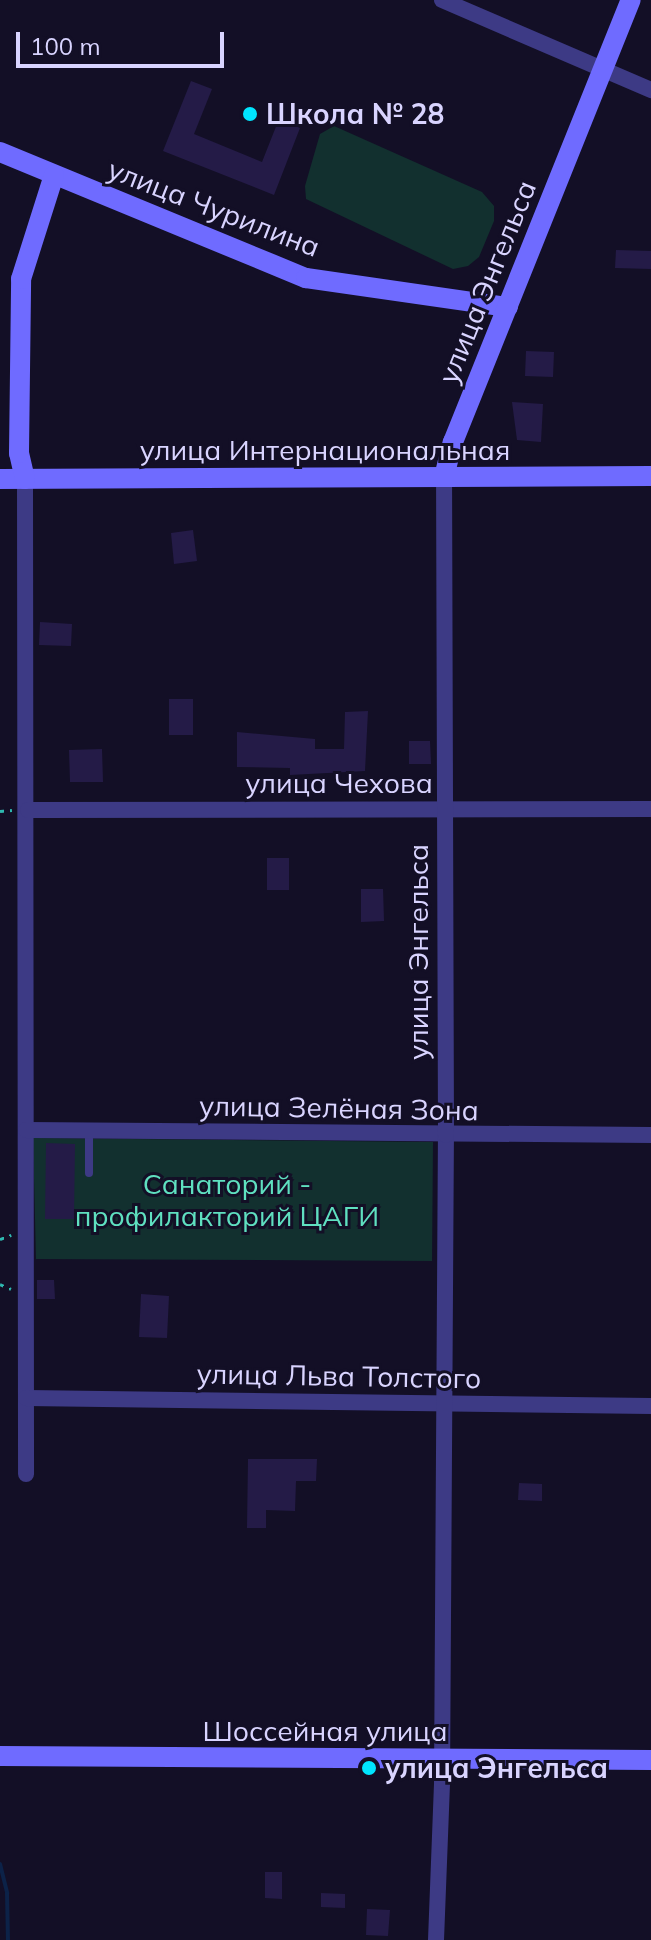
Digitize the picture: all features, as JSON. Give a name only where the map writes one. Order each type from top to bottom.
[{"type":"main road","name":"улица Энгельса","points":[[444,477],[453,442],[600,70],[631,0]]},
{"type":"main road","name":"улица Чурилина","points":[[0,152],[306,278],[508,307]]},
{"type":"main road","points":[[25,479],[19,453],[21,279],[54,175]]},
{"type":"main road","name":"улица Интернациональная","points":[[0,479],[651,476]]},
{"type":"main road","name":"Шоссейная улица","points":[[0,1756],[651,1760]]},
{"type":"street","points":[[442,0],[651,90]]},
{"type":"street","name":"улица Энгельса","points":[[436,1940],[442,1759],[446,1135],[444,477]]},
{"type":"street","points":[[25,479],[28,810],[26,1474]]},
{"type":"street","name":"улица Чехова","points":[[28,810],[651,809]]},
{"type":"street","name":"улица Зелёная Зона","points":[[26,1130],[651,1135]]},
{"type":"street","name":"улица Льва Толстого","points":[[26,1398],[651,1406]]},
{"type":"lane","points":[[89,1131],[89,1173]]},
{"type":"green space","points":[[334,126],[482,192],[494,206],[494,221],[479,257],[468,266],[453,269],[306,199],[305,186],[320,134]]},
{"type":"green space","name":"Санаторий - профилакторий ЦАГИ","points":[[33,1138],[433,1142],[432,1261],[36,1259]]},
{"type":"building","points":[[191,81],[212,89],[194,134],[262,162],[279,119],[300,128],[274,195],[163,151]]},
{"type":"building","points":[[616,250],[651,251],[651,269],[615,268]]},
{"type":"building","points":[[526,351],[554,352],[553,377],[525,376]]},
{"type":"building","points":[[512,402],[543,404],[541,442],[517,440]]},
{"type":"building","points":[[193,530],[197,561],[174,564],[171,533]]},
{"type":"building","points":[[40,622],[72,624],[71,646],[39,645]]},
{"type":"building","points":[[169,699],[193,699],[193,735],[169,735]]},
{"type":"building","points":[[368,711],[365,771],[290,775],[290,768],[237,767],[237,732],[315,739],[315,749],[344,749],[345,712]]},
{"type":"building","points":[[409,741],[430,741],[431,764],[409,764]]},
{"type":"building","points":[[102,749],[103,782],[70,782],[69,750]]},
{"type":"building","points":[[267,858],[289,858],[289,890],[267,890]]},
{"type":"building","points":[[361,889],[383,889],[384,921],[361,922]]},
{"type":"building","points":[[46,1143],[75,1144],[74,1219],[45,1219]]},
{"type":"building","points":[[37,1280],[54,1280],[55,1299],[37,1299]]},
{"type":"building","points":[[141,1294],[169,1296],[167,1338],[139,1337]]},
{"type":"building","points":[[248,1459],[317,1459],[316,1481],[296,1481],[295,1511],[266,1510],[266,1528],[247,1528]]},
{"type":"building","points":[[519,1483],[542,1484],[542,1501],[518,1500]]},
{"type":"building","points":[[265,1872],[282,1872],[282,1899],[265,1898]]},
{"type":"building","points":[[321,1893],[345,1894],[345,1908],[321,1907]]},
{"type":"building","points":[[367,1909],[390,1910],[388,1936],[366,1935]]},
{"type":"waterway","points":[[0,1864],[7,1893],[8,1940]]},
{"type":"place","name":"Школа № 28","points":[[250,114]]},
{"type":"place","name":"улица Энгельса","points":[[369,1768]]}]
